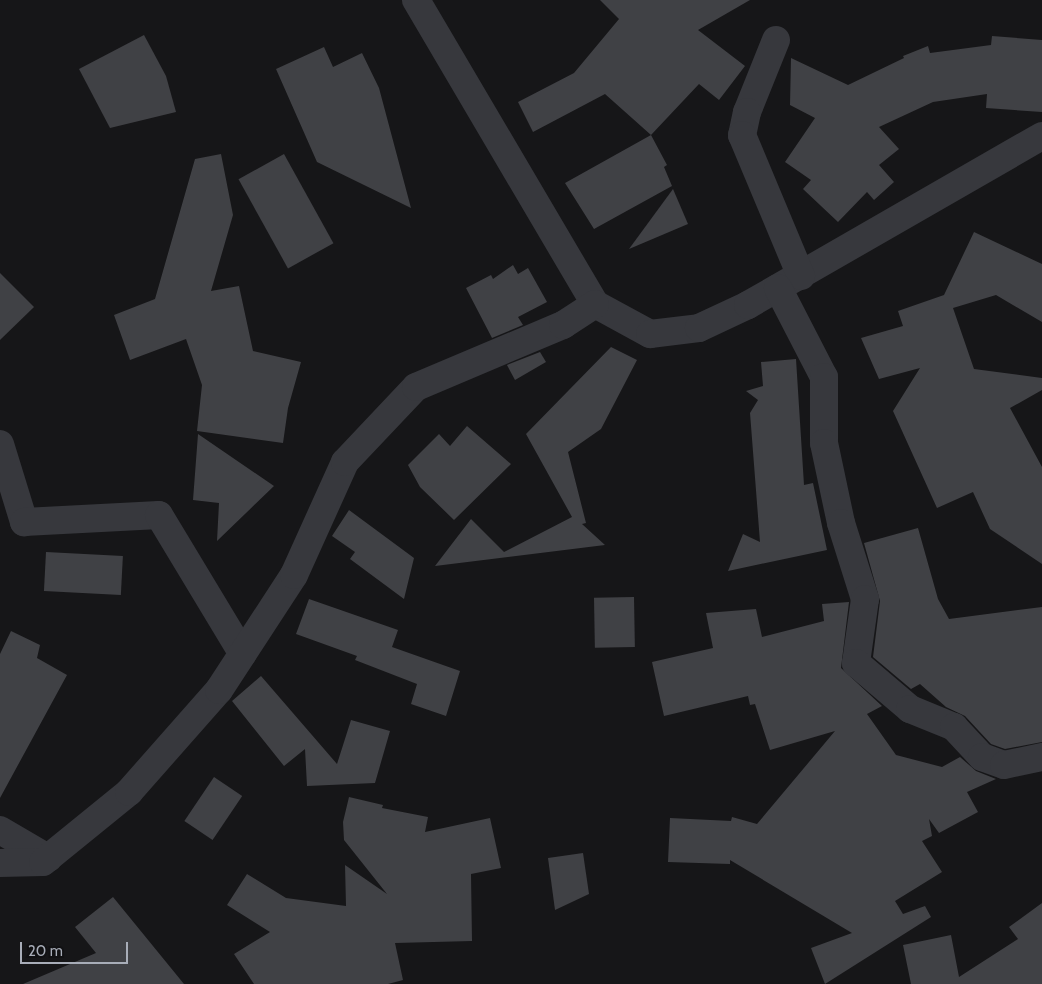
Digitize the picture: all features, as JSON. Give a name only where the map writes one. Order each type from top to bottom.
[{"type":"street","points":[[416,0],[596,304],[650,334],[699,328],[789,282],[1042,136]]},
{"type":"street","points":[[776,40],[747,112],[742,135],[789,282],[824,377],[824,443],[841,523],[864,599],[856,663],[910,709],[954,727],[982,757],[1004,765],[1042,757]]},
{"type":"street","points":[[0,863],[43,862],[129,792],[219,690],[294,575],[345,462],[416,387],[563,325],[596,304]]},
{"type":"street","points":[[0,444],[24,522],[159,514],[243,654]]},
{"type":"street","points":[[0,830],[48,858]]},
{"type":"building","points":[[600,0],[750,0],[698,30],[745,66],[719,100],[699,84],[651,135],[605,94],[533,132],[518,102],[574,73],[619,19]]},
{"type":"building","points":[[144,35],[166,76],[176,112],[110,128],[79,69]]},
{"type":"building","points":[[992,36],[1042,40],[1042,112],[986,108],[987,94],[933,102],[879,127],[899,149],[879,165],[894,182],[874,200],[867,192],[838,222],[803,189],[811,180],[785,162],[815,118],[790,105],[791,58],[848,85],[904,58],[903,56],[928,46],[930,53],[991,45]]},
{"type":"building","points":[[324,47],[333,67],[362,53],[379,88],[411,208],[317,162],[276,69]]},
{"type":"building","points":[[651,135],[667,165],[664,167],[672,186],[594,229],[565,183]]},
{"type":"building","points":[[221,154],[233,215],[211,291],[239,286],[253,351],[301,362],[288,408],[283,443],[197,431],[202,385],[186,339],[130,360],[114,315],[155,299],[195,159]]},
{"type":"building","points":[[284,154],[333,243],[288,268],[239,179]]},
{"type":"building","points":[[673,189],[688,224],[629,249]]},
{"type":"building","points":[[974,232],[1042,264],[1042,322],[996,295],[953,308],[974,369],[1042,378],[1042,390],[1010,408],[1042,467],[1042,564],[990,529],[973,492],[937,508],[893,411],[920,368],[879,379],[861,338],[903,326],[898,311],[944,295]]},
{"type":"building","points":[[513,265],[518,274],[528,268],[547,302],[518,317],[523,325],[492,338],[466,288],[491,275],[493,279]]},
{"type":"building","points":[[0,273],[34,307],[0,340]]},
{"type":"building","points":[[611,347],[637,360],[601,429],[568,452],[586,523],[582,524],[605,545],[435,566],[471,519],[504,552],[572,517],[526,434]]},
{"type":"building","points":[[540,352],[546,362],[515,380],[507,365]]},
{"type":"building","points":[[796,359],[804,485],[813,483],[827,550],[728,571],[743,534],[760,542],[750,413],[758,400],[746,391],[763,386],[761,362]]},
{"type":"building","points":[[467,426],[511,464],[454,520],[420,487],[408,465],[439,434],[450,446]]},
{"type":"building","points":[[198,434],[274,486],[217,541],[219,503],[193,500]]},
{"type":"building","points":[[349,510],[414,558],[404,599],[350,559],[355,552],[332,536]]},
{"type":"building","points":[[918,528],[938,599],[949,619],[1042,607],[1042,742],[1005,749],[991,744],[965,716],[946,707],[920,684],[911,689],[873,657],[880,601],[864,543]]},
{"type":"building","points":[[46,552],[123,556],[121,595],[44,591]]},
{"type":"building","points":[[634,597],[635,647],[595,648],[594,598]]},
{"type":"building","points":[[309,599],[398,630],[392,647],[460,671],[446,716],[411,704],[417,684],[355,660],[357,656],[296,634]]},
{"type":"building","points":[[849,602],[841,668],[882,706],[867,714],[896,755],[942,767],[960,757],[976,771],[996,779],[967,792],[978,812],[939,833],[929,819],[932,836],[922,841],[942,872],[895,901],[903,914],[925,906],[931,917],[825,984],[811,948],[852,933],[730,860],[730,864],[668,862],[670,818],[731,821],[732,817],[757,824],[835,731],[770,750],[755,704],[750,705],[748,696],[664,716],[652,662],[713,648],[706,613],[756,609],[762,637],[824,621],[822,604]]},
{"type":"building","points":[[11,631],[40,645],[37,658],[67,675],[0,798],[0,654]]},
{"type":"building","points":[[261,676],[337,764],[351,720],[390,731],[375,783],[307,786],[305,749],[284,766],[232,701]]},
{"type":"building","points":[[214,777],[242,796],[213,840],[184,821]]},
{"type":"building","points":[[349,797],[383,805],[382,808],[428,817],[425,832],[490,818],[501,868],[471,874],[472,941],[395,943],[403,980],[388,984],[254,984],[234,954],[270,932],[227,905],[247,874],[286,898],[346,906],[345,865],[387,894],[344,840],[343,822]]},
{"type":"building","points":[[583,853],[589,894],[555,910],[548,858]]},
{"type":"building","points":[[113,897],[184,984],[23,984],[96,953],[75,927]]},
{"type":"building","points":[[1042,903],[1042,984],[911,984],[903,945],[951,935],[959,977],[1018,939],[1009,927]]}]
